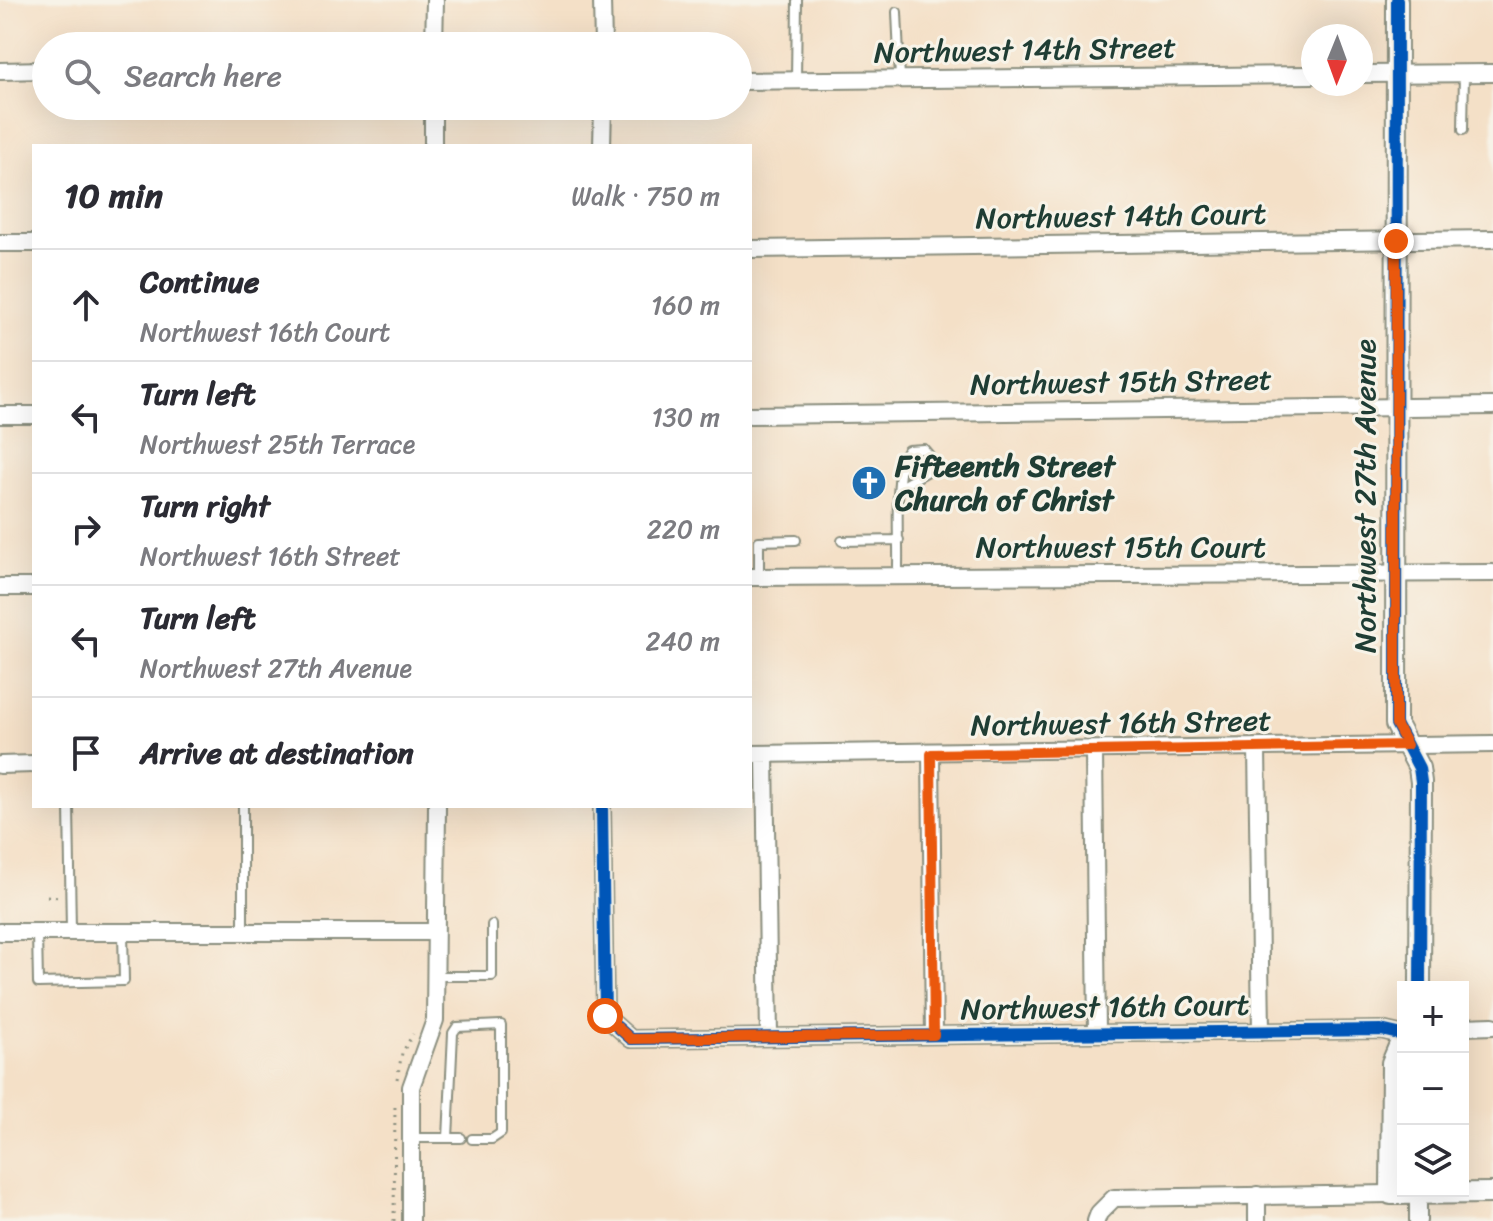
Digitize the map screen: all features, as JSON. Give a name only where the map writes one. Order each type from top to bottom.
[{"type":"street","points":[[434,32],[435,0]]},
{"type":"street","points":[[602,0],[603,32]]},
{"type":"street","name":"Northwest 27th Avenue","points":[[1397,0],[1396,724],[1419,768],[1421,782],[1420,981]]},
{"type":"street","points":[[0,71],[32,70]]},
{"type":"street","points":[[1373,74],[1493,73]]},
{"type":"street","name":"Northwest 14th Street","points":[[752,81],[1301,75]]},
{"type":"street","points":[[433,120],[433,144]]},
{"type":"street","points":[[602,144],[603,120]]},
{"type":"street","name":"Northwest 14th Court","points":[[752,249],[1493,239]]},
{"type":"street","points":[[0,243],[32,243]]},
{"type":"street","name":"Northwest 15th Street","points":[[752,415],[1493,406]]},
{"type":"street","points":[[0,415],[32,415]]},
{"type":"street","name":"Northwest 15th Court","points":[[754,577],[1493,573]]},
{"type":"street","points":[[0,587],[32,587]]},
{"type":"street","name":"Northwest 16th Street","points":[[758,754],[1493,744]]},
{"type":"street","points":[[1257,748],[1261,1032]]},
{"type":"street","points":[[1094,750],[1097,1033]]},
{"type":"street","points":[[758,754],[769,1037]]},
{"type":"street","points":[[931,754],[934,1035]]},
{"type":"street","points":[[0,765],[32,764]]},
{"type":"street","points":[[411,1221],[411,1087],[432,1029],[437,808]]},
{"type":"street","name":"Northwest 16th Court","points":[[602,808],[605,1016],[631,1039],[1381,1030],[1397,1034]]},
{"type":"street","points":[[0,932],[435,932]]},
{"type":"street","points":[[1469,1027],[1493,1026]]},
{"type":"street","points":[[1391,1194],[1392,1063],[1397,1051]]},
{"type":"street","points":[[1469,1193],[1493,1193]]},
{"type":"street","points":[[1096,1221],[1099,1213],[1114,1198],[1397,1194]]},
{"type":"street","points":[[1257,1195],[1257,1221]]},
{"type":"street","points":[[1418,1197],[1418,1221]]},
{"type":"lane","points":[[796,81],[797,0]]},
{"type":"lane","points":[[897,12],[900,80]]},
{"type":"lane","points":[[1463,130],[1464,73]]},
{"type":"lane","points":[[898,576],[900,487],[903,456],[917,447],[924,449],[929,455],[928,471],[900,487]]},
{"type":"lane","points":[[754,577],[759,541],[796,540]]},
{"type":"lane","points":[[842,541],[899,540]]},
{"type":"lane","points":[[69,808],[71,932]]},
{"type":"lane","points":[[243,808],[243,932]]},
{"type":"lane","points":[[435,976],[492,976],[492,925]]},
{"type":"lane","points":[[37,932],[38,983],[124,981],[123,932]]},
{"type":"lane","points":[[448,1138],[453,1033],[457,1027],[501,1025],[501,1133],[492,1139],[472,1139]]},
{"type":"lane","points":[[432,1029],[453,1033]]},
{"type":"lane","points":[[410,1138],[461,1138]]},
{"type":"path","points":[[47,896],[60,897]]},
{"type":"path","points":[[396,1081],[402,1053],[414,1032]]},
{"type":"path","points":[[394,1221],[395,1097]]},
{"type":"cycle path","points":[[1397,0],[1396,724],[1419,768],[1421,782],[1420,981]]},
{"type":"cycle path","points":[[602,808],[605,1016],[631,1039],[1381,1030],[1397,1034]]},
{"type":"place","name":"Fifteenth Street Church of Christ","points":[[869,483]]},
{"type":"route","points":[[605,1016],[631,1039],[934,1035],[931,754],[1407,745],[1396,724],[1396,241]]}]
